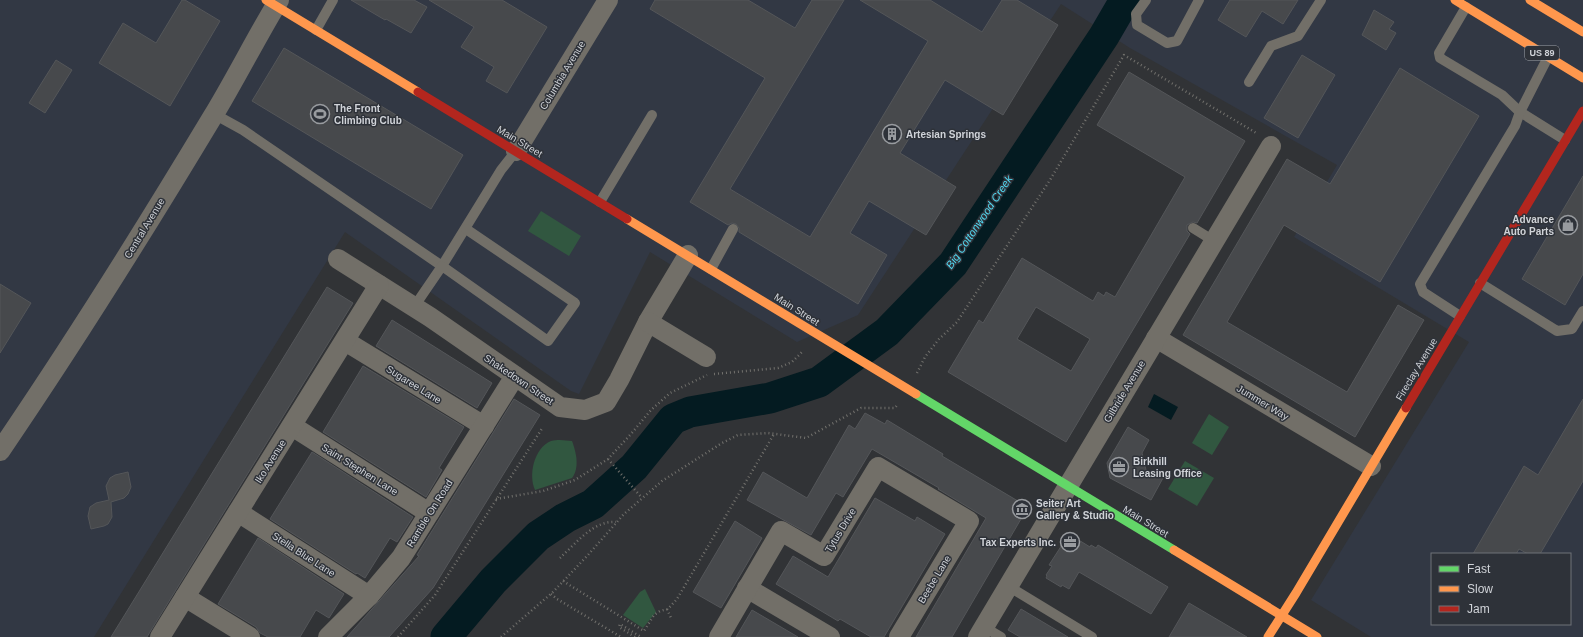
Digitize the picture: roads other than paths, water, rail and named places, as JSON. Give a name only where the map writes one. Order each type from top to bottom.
[{"type":"street","name":"Columbia Avenue","points":[[516,151],[608,0]]},
{"type":"street","name":"US 89","points":[[1455,0],[1583,78]]},
{"type":"street","points":[[1530,0],[1583,32]]},
{"type":"street","name":"Main Street","points":[[273,2],[316,30],[711,269],[820,337],[1317,637]]},
{"type":"street","name":"Central Avenue","points":[[0,451],[96,307],[214,114],[273,2]]},
{"type":"street","name":"Fireclay Avenue","points":[[1268,637],[1282,616],[1583,111]]},
{"type":"street","name":"Gilbride Avenue","points":[[981,632],[1270,146]]},
{"type":"street","name":"Shakedown Street","points":[[338,259],[414,307],[560,407],[585,410],[606,402],[648,322],[688,255]]},
{"type":"street","name":"Iko Avenue","points":[[160,637],[379,285]]},
{"type":"street","points":[[648,322],[706,357]]},
{"type":"street","name":"Jummer Way","points":[[1156,338],[1371,466]]},
{"type":"street","name":"Sugaree Lane","points":[[345,341],[484,426]]},
{"type":"street","name":"Ramble On Road","points":[[328,637],[369,596],[401,558],[515,376]]},
{"type":"street","name":"Saint Stephen Lane","points":[[292,426],[429,513]]},
{"type":"street","name":"Tytus Drive","points":[[719,637],[781,531],[824,556],[878,467],[969,521]]},
{"type":"street","name":"Stella Blue Lane","points":[[238,512],[369,596]]},
{"type":"street","name":"Beebe Lane","points":[[899,637],[969,521]]},
{"type":"street","points":[[748,588],[830,637]]},
{"type":"street","points":[[185,597],[250,637]]},
{"type":"lane","points":[[316,30],[334,0]]},
{"type":"lane","points":[[1146,0],[1136,14],[1137,25],[1167,43],[1177,40],[1199,0]]},
{"type":"lane","points":[[1249,82],[1271,46],[1298,36],[1321,0]]},
{"type":"lane","points":[[1466,7],[1439,53],[1440,58],[1502,95],[1520,112],[1566,140]]},
{"type":"lane","points":[[1460,316],[1423,292],[1420,284],[1515,126],[1520,112],[1548,57]]},
{"type":"lane","points":[[214,114],[243,130],[442,266],[548,341],[575,302],[466,229]]},
{"type":"lane","points":[[600,202],[652,115]]},
{"type":"lane","points":[[414,307],[466,229],[501,170],[516,151]]},
{"type":"lane","points":[[711,269],[733,228]]},
{"type":"lane","points":[[1193,228],[1214,241]]},
{"type":"lane","points":[[1480,283],[1557,330],[1572,329],[1583,311]]},
{"type":"lane","points":[[1008,586],[1092,637]]},
{"type":"lane","points":[[981,632],[1001,637]]},
{"type":"waterway","name":"Big Cottonwood Creek","points":[[446,637],[493,581],[538,536],[565,518],[593,504],[634,467],[673,419],[690,412],[770,398],[819,382],[887,332],[953,264],[1104,36],[1125,0]]},
{"type":"place","name":"The Front Climbing Club","points":[[320,114]]},
{"type":"place","name":"Artesian Springs","points":[[892,134]]},
{"type":"place","name":"Advance Auto Parts","points":[[1568,225]]},
{"type":"place","name":"Birkhill Leasing Office","points":[[1119,467]]},
{"type":"place","name":"Seiter Art Gallery & Studio","points":[[1022,509]]},
{"type":"place","name":"Tax Experts Inc.","points":[[1070,542]]}]
